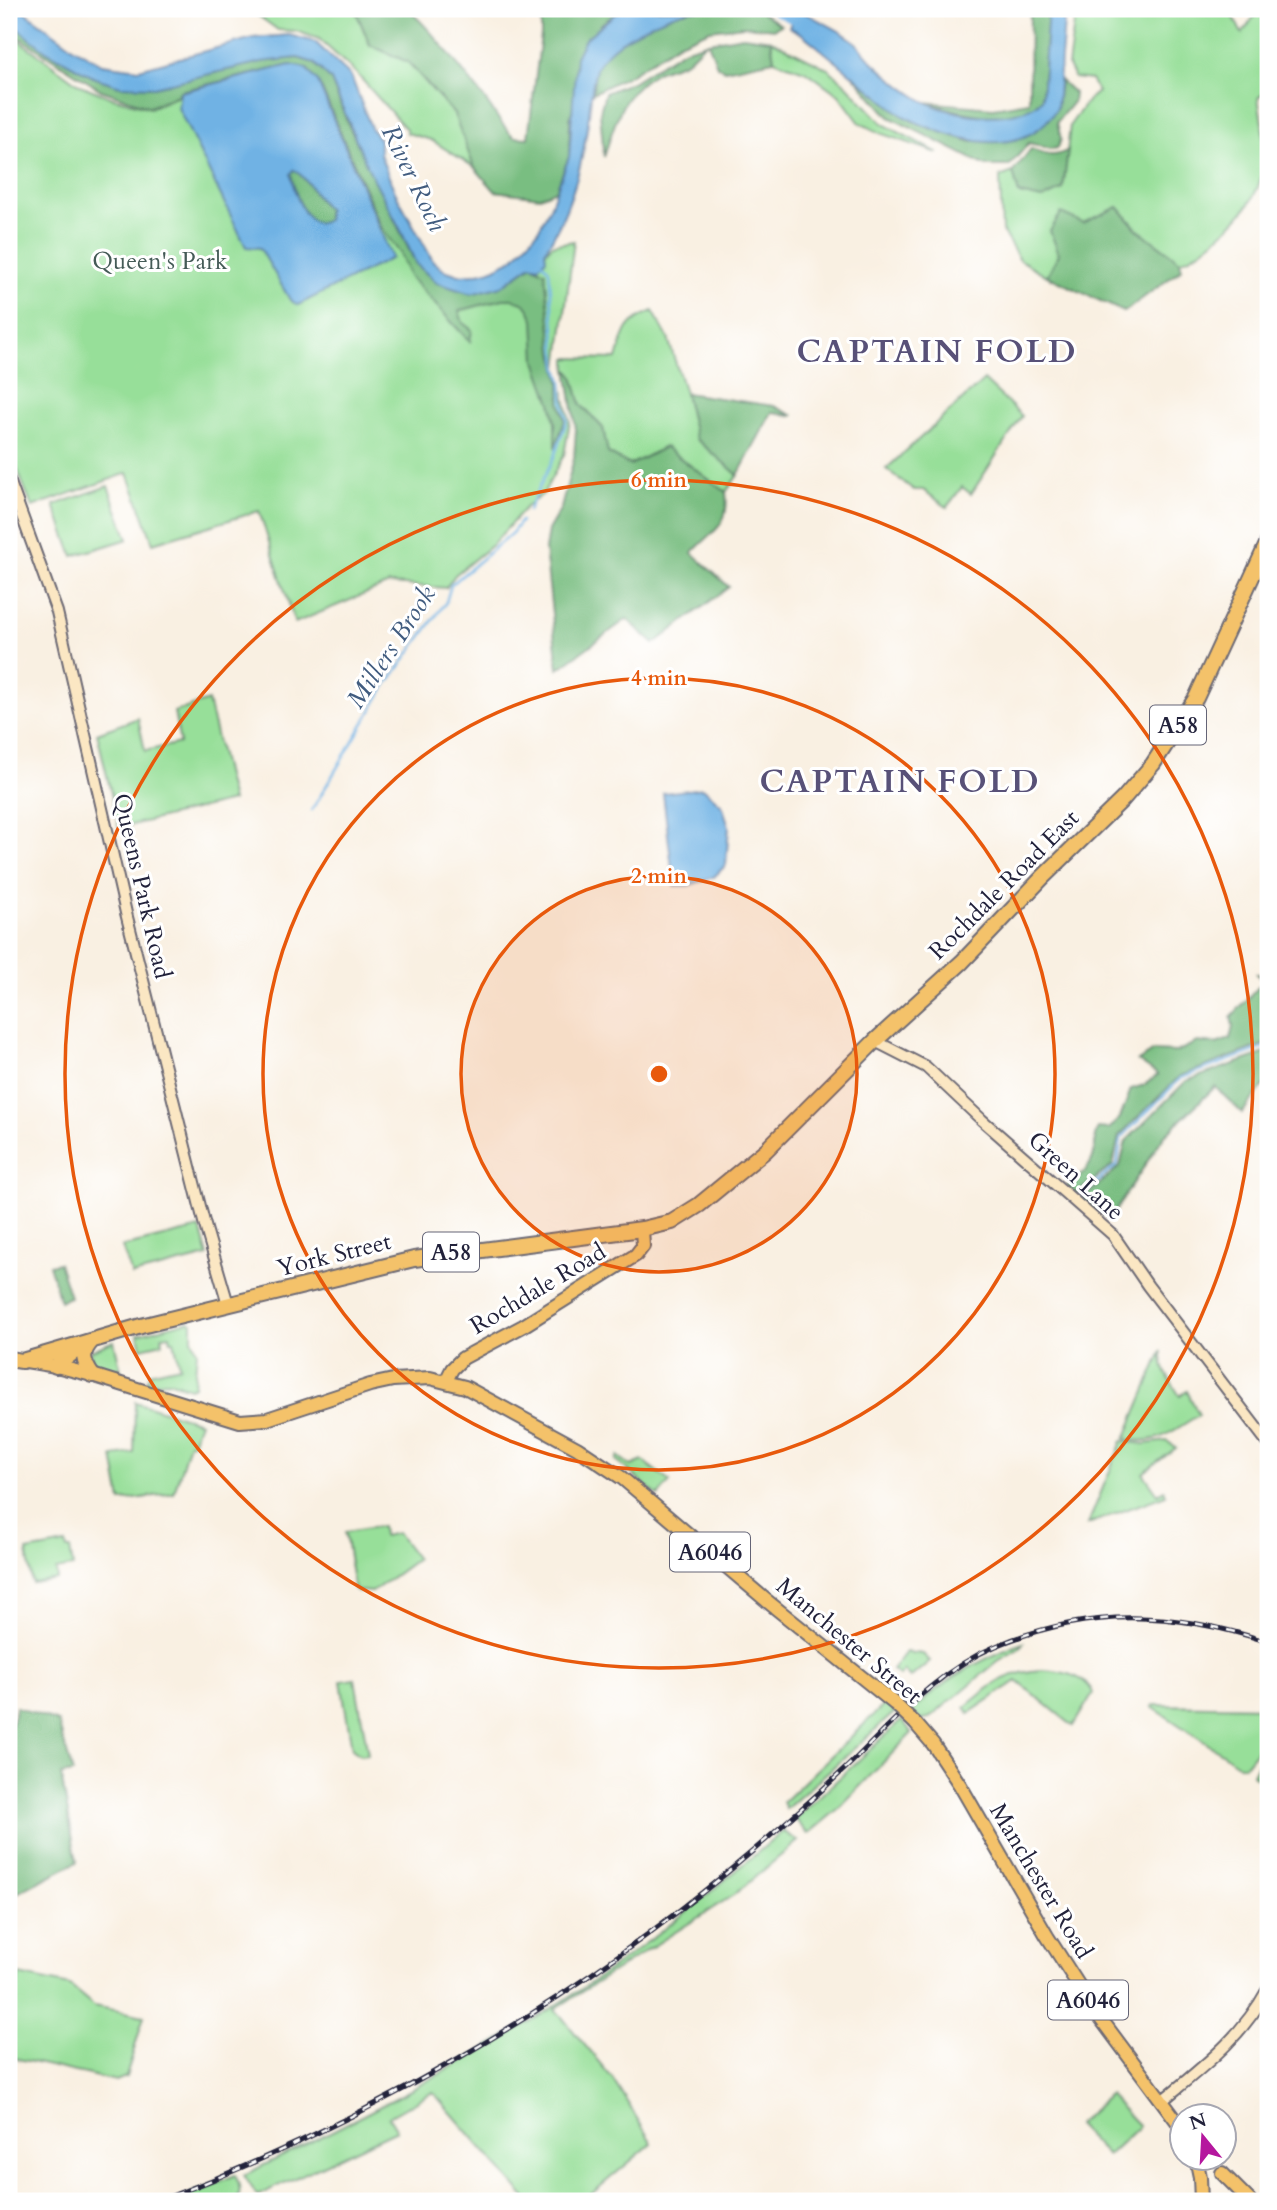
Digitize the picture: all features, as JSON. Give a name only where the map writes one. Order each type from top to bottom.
[{"type":"highway","name":"Rochdale Road East","points":[[699,1205],[766,1150],[875,1041],[962,962],[1042,877],[1123,799],[1153,764],[1196,698],[1268,542]]},
{"type":"highway","name":"York Street","points":[[15,1360],[228,1304],[435,1254],[642,1229],[672,1222],[699,1205]]},
{"type":"highway","points":[[56,1366],[92,1341]]},
{"type":"highway","points":[[92,1341],[85,1348],[84,1356],[92,1375]]},
{"type":"main road","name":"Rochdale Road","points":[[446,1381],[452,1369],[463,1358],[523,1326],[636,1255],[643,1246],[642,1229]]},
{"type":"main road","name":"A6046","points":[[15,1360],[92,1375],[240,1421],[267,1419],[393,1380],[419,1378],[446,1381]]},
{"type":"main road","name":"Manchester Street","points":[[446,1381],[465,1387],[577,1448],[622,1478],[915,1723]]},
{"type":"main road","name":"Manchester Road","points":[[915,1723],[960,1784],[1046,1936],[1095,2011],[1168,2107]]},
{"type":"main road","points":[[1198,2172],[1200,2201]]},
{"type":"main road","points":[[1222,2173],[1250,2201]]},
{"type":"street","name":"Queens Park Road","points":[[9,480],[57,612],[126,913],[201,1209],[228,1304]]},
{"type":"street","name":"Green Lane","points":[[875,1041],[926,1067],[1113,1235],[1148,1286],[1268,1443]]},
{"type":"street","points":[[1163,2100],[1238,2035],[1268,1989]]},
{"type":"green space","points":[[249,9],[355,9],[370,45],[408,62],[454,114],[474,167],[431,140],[407,133],[356,73],[319,39],[296,31],[278,30]]},
{"type":"green space","points":[[355,9],[408,9],[446,50],[509,132],[514,137],[528,138],[541,35],[541,9],[621,9],[601,24],[570,117],[569,157],[556,190],[540,197],[495,191],[474,167],[454,114],[408,62],[370,45]]},
{"type":"green space","points":[[699,9],[757,9],[781,25],[774,29],[744,26],[710,30],[679,43],[628,76],[593,93],[597,66],[615,46],[658,21]]},
{"type":"green space","points":[[1030,9],[1048,9],[1042,99],[1017,114],[1002,116],[970,114],[925,102],[993,108],[1029,102]]},
{"type":"green space","points":[[1076,9],[1230,9],[1242,34],[1257,12],[1268,9],[1268,89],[1258,98],[1264,140],[1262,174],[1249,204],[1236,219],[1206,247],[1186,259],[1180,261],[1137,229],[1118,207],[1059,254],[1047,276],[1019,259],[1002,231],[1000,177],[1013,172],[1019,194],[1042,199],[1063,189],[1070,125],[1088,100],[1098,92],[1091,80],[1074,78],[1068,66]]},
{"type":"green space","points":[[9,22],[46,51],[93,77],[298,58],[314,63],[331,80],[348,124],[416,264],[437,283],[502,286],[532,265],[545,272],[553,352],[565,420],[555,448],[552,406],[536,361],[534,320],[530,311],[525,304],[503,299],[459,311],[463,323],[472,330],[470,342],[409,276],[400,253],[382,229],[322,89],[307,68],[290,65],[180,91],[178,95],[150,107],[101,90],[9,31]]},
{"type":"green space","name":"Queen's Park","points":[[9,33],[80,85],[150,108],[199,87],[306,68],[413,264],[436,286],[527,272],[552,245],[574,241],[558,367],[570,421],[564,455],[543,494],[526,507],[493,544],[455,575],[446,588],[389,584],[295,623],[259,511],[153,543],[128,473],[32,507],[9,448]]},
{"type":"green space","points":[[743,36],[771,40],[774,60],[725,70],[717,66],[708,42]]},
{"type":"green space","points":[[771,40],[827,68],[847,85],[883,124],[938,153],[880,133],[860,123],[839,95],[807,72],[774,60]]},
{"type":"green space","points":[[707,43],[688,60],[657,72],[635,89],[622,108],[604,157],[600,112],[605,93],[632,82],[683,50]]},
{"type":"green space","points":[[851,73],[903,116],[971,142],[1057,108],[1060,80],[1074,93],[1073,102],[1057,122],[1061,139],[1058,148],[1050,149],[1029,143],[1009,166],[986,166],[889,117]]},
{"type":"green space","points":[[1031,149],[1054,155],[1068,150],[1063,189],[1042,199],[1019,194],[1013,172]]},
{"type":"green space","points":[[294,169],[327,209],[327,220],[320,223],[307,216],[292,181],[291,174]]},
{"type":"green space","points":[[1118,207],[1137,229],[1180,261],[1182,269],[1124,312],[1047,276],[1059,254],[1050,231],[1061,213],[1083,223]]},
{"type":"green space","points":[[653,311],[668,338],[696,439],[738,475],[726,492],[665,447],[630,465],[607,453],[603,428],[581,405],[573,376],[567,369],[567,358],[617,359],[631,324]]},
{"type":"green space","points":[[567,369],[573,376],[581,405],[603,428],[608,453],[630,465],[665,447],[726,492],[727,504],[723,520],[692,553],[729,587],[654,644],[627,619],[558,669],[545,549],[548,530],[561,508],[574,458],[576,429]]},
{"type":"green space","points":[[984,380],[1022,416],[971,494],[962,487],[947,507],[923,490],[914,490],[886,469]]},
{"type":"green space","points":[[685,393],[774,406],[794,416],[772,412],[738,475],[696,439]]},
{"type":"green space","points":[[108,486],[128,539],[73,556],[54,505]]},
{"type":"green space","points":[[208,701],[232,801],[119,828],[97,733],[138,718],[145,751],[180,743],[174,712]]},
{"type":"green space","points":[[1257,974],[1268,975],[1268,1043],[1180,1076],[1119,1136],[1113,1165],[1076,1194],[1067,1186],[1090,1164],[1098,1128],[1109,1129],[1120,1118],[1131,1089],[1144,1085],[1158,1075],[1138,1061],[1153,1051],[1176,1052],[1197,1042],[1216,1044],[1230,1039],[1233,1026],[1231,1017],[1263,982]]},
{"type":"green space","points":[[1268,1052],[1268,1080],[1242,1113],[1215,1087],[1164,1136],[1110,1219],[1081,1200],[1120,1166],[1126,1141],[1186,1081]]},
{"type":"green space","points":[[200,1228],[208,1256],[132,1275],[122,1247]]},
{"type":"green space","points":[[59,1263],[70,1297],[60,1301],[49,1265]]},
{"type":"green space","points":[[189,1321],[192,1323],[192,1338],[197,1351],[194,1386],[190,1388],[168,1381],[147,1383],[149,1373],[180,1366],[170,1335],[162,1336],[163,1343],[141,1348],[138,1334]]},
{"type":"green space","points":[[114,1341],[122,1375],[93,1365],[90,1351]]},
{"type":"green space","points":[[1162,1351],[1163,1364],[1170,1380],[1180,1396],[1187,1391],[1199,1415],[1156,1439],[1125,1439]]},
{"type":"green space","points":[[135,1402],[200,1422],[192,1443],[189,1443],[174,1493],[121,1501],[113,1456],[134,1453]]},
{"type":"green space","points":[[1122,1441],[1144,1444],[1167,1441],[1176,1448],[1143,1473],[1158,1494],[1164,1490],[1166,1495],[1088,1524]]},
{"type":"green space","points":[[618,1456],[631,1466],[643,1461],[670,1482],[658,1496],[616,1460]]},
{"type":"green space","points":[[382,1526],[383,1536],[397,1533],[417,1559],[372,1592],[357,1591],[354,1588],[345,1532]]},
{"type":"green space","points":[[66,1544],[67,1549],[70,1549],[73,1567],[56,1570],[57,1579],[32,1583],[27,1551]]},
{"type":"green space","points":[[1023,1643],[931,1717],[922,1721],[911,1712],[923,1700],[964,1671]]},
{"type":"green space","points":[[906,1652],[923,1654],[930,1661],[910,1678],[904,1671],[899,1676],[892,1670]]},
{"type":"green space","points":[[1043,1670],[1079,1678],[1090,1687],[1093,1693],[1073,1726],[1017,1681],[969,1713],[965,1707],[1000,1681],[1019,1673]]},
{"type":"green space","points":[[355,1679],[368,1754],[360,1755],[352,1749],[341,1681]]},
{"type":"green space","points":[[885,1704],[895,1712],[786,1809],[783,1802]]},
{"type":"green space","points":[[16,1707],[58,1722],[73,1773],[61,1775],[77,1862],[13,1895],[9,1885],[9,1733]]},
{"type":"green space","points":[[1152,1707],[1268,1707],[1268,1727],[1265,1732],[1268,1736],[1245,1765],[1241,1766]]},
{"type":"green space","points":[[902,1720],[912,1733],[837,1810],[808,1834],[795,1819]]},
{"type":"green space","points":[[1268,1756],[1268,1787],[1253,1774],[1259,1762]]},
{"type":"green space","points":[[783,1831],[798,1841],[735,1894],[555,2009],[613,2079],[652,2143],[583,2201],[528,2201],[433,2092],[389,2117],[397,2130],[257,2196],[244,2175],[416,2087],[583,1988],[660,1932]]},
{"type":"green space","points":[[19,1975],[70,1986],[94,2006],[144,2016],[126,2077],[116,2081],[9,2057],[9,2018]]},
{"type":"green space","points":[[1109,2095],[1139,2126],[1107,2156],[1077,2125]]},
{"type":"green space","points":[[235,2175],[239,2188],[237,2201],[174,2201]]},
{"type":"water","points":[[9,9],[21,9],[74,48],[102,64],[139,69],[253,38],[289,35],[315,42],[351,76],[372,130],[380,139],[380,154],[395,192],[433,261],[444,270],[459,275],[491,270],[513,259],[538,231],[569,157],[576,57],[585,39],[621,9],[699,9],[673,15],[643,28],[616,46],[598,65],[577,177],[567,208],[545,251],[546,259],[538,267],[531,265],[502,286],[471,294],[437,283],[416,264],[367,166],[331,80],[314,63],[298,58],[262,62],[154,87],[120,86],[93,77],[46,51],[9,22]]},
{"type":"water","points":[[797,9],[848,36],[890,77],[924,101],[951,111],[985,116],[1018,113],[1042,99],[1048,9],[1065,9],[1057,108],[1043,125],[1025,136],[1006,141],[986,142],[943,133],[903,116],[802,34],[789,27]]},
{"type":"water","points":[[290,65],[306,68],[318,82],[392,258],[298,305],[290,300],[260,248],[246,247],[178,108],[180,92]],"holes":[[[294,170],[328,209],[327,220],[320,223],[313,221],[302,208],[291,174]]]},
{"type":"water","points":[[703,788],[722,805],[729,826],[726,865],[714,877],[688,886],[674,886],[663,793]]},
{"type":"waterway","name":"River Roch","points":[[777,9],[811,25]]},
{"type":"waterway","name":"Millers Brook","points":[[528,511],[554,457],[567,420],[562,381],[557,366],[549,270],[540,260]]},
{"type":"waterway","name":"Millers Brook","points":[[312,810],[385,687],[446,602],[451,585],[512,533],[521,521]]},
{"type":"waterway","points":[[1080,1196],[1117,1165],[1121,1138],[1181,1078],[1268,1046]]},
{"type":"railway","points":[[159,2201],[311,2136],[385,2099],[458,2058],[598,1970],[729,1871],[821,1791],[918,1697],[975,1656],[1030,1633],[1098,1619],[1165,1619],[1199,1624],[1268,1642]]},
{"type":"district","name":"CAPTAIN FOLD","points":[[937,352]]},
{"type":"district","name":"CAPTAIN FOLD","points":[[900,782]]}]
